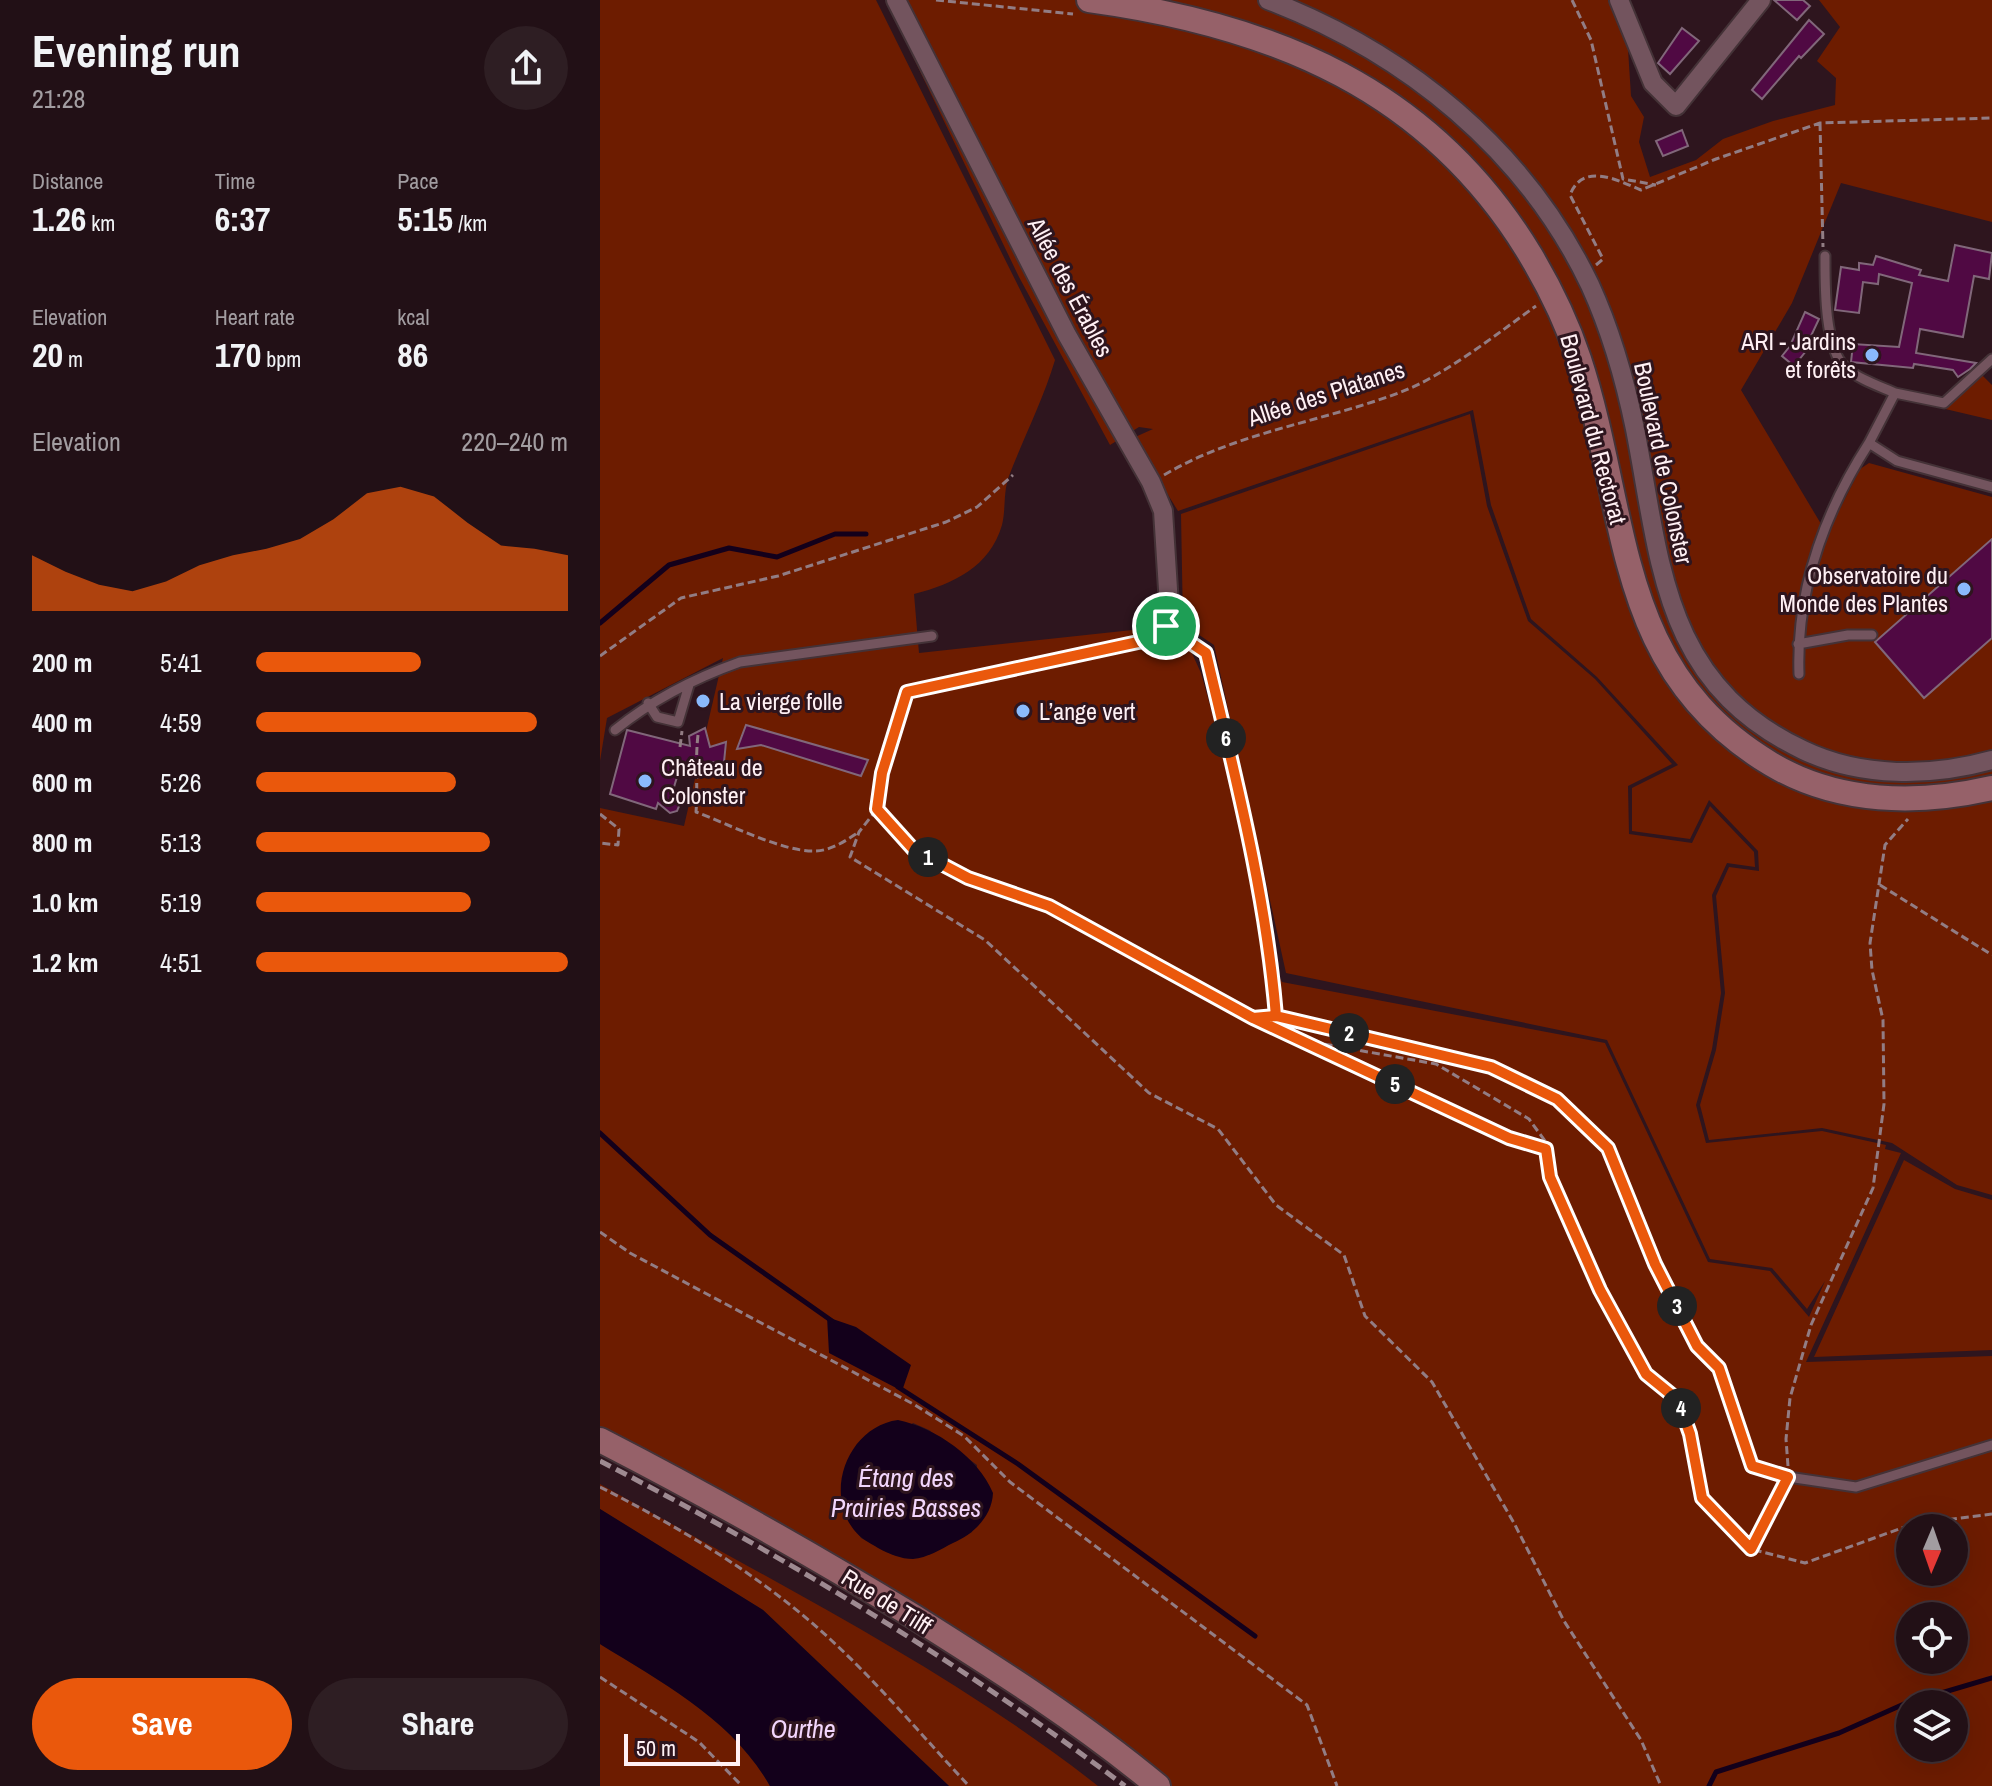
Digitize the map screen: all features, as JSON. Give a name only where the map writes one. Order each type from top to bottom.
[{"type":"main road","name":"Boulevard du Rectorat","points":[[1087,8],[1160,11],[1241,31],[1312,58],[1381,97],[1420,127],[1485,192],[1530,254],[1567,326],[1580,361],[1630,572],[1646,619],[1680,682],[1723,730],[1779,769],[1833,790],[1864,796],[1923,799],[1992,788]]},
{"type":"main road","name":"Rue de Tilff","points":[[600,1440],[753,1521],[946,1637],[1049,1705],[1158,1786]]},
{"type":"street","name":"Allée des Érables","points":[[896,0],[1067,335],[1151,482],[1163,511],[1169,605]]},
{"type":"street","name":"Boulevard de Colonster","points":[[1268,0],[1363,43],[1426,85],[1502,155],[1552,221],[1588,283],[1618,357],[1636,432],[1659,567],[1673,610],[1688,644],[1721,690],[1760,725],[1784,741],[1834,762],[1902,772],[1961,767],[1992,760]]},
{"type":"street","points":[[1619,0],[1653,83],[1676,106],[1761,0]]},
{"type":"lane","points":[[1825,256],[1825,312],[1840,362],[1866,380],[1895,393],[1944,403],[1992,359]]},
{"type":"lane","points":[[1799,674],[1798,644],[1814,551],[1845,481],[1895,393]]},
{"type":"lane","points":[[1869,443],[1897,461],[1992,487]]},
{"type":"lane","points":[[1798,644],[1848,635],[1872,635]]},
{"type":"lane","points":[[615,730],[648,703],[711,672],[740,662],[932,636]]},
{"type":"lane","points":[[648,703],[657,717],[678,722],[689,685]]},
{"type":"lane","points":[[1788,1477],[1856,1487],[1992,1445]]},
{"type":"path","points":[[936,0],[1087,8]]},
{"type":"path","points":[[1572,0],[1591,40],[1623,179],[1657,185]]},
{"type":"path","points":[[1594,267],[1603,259],[1570,195],[1580,181],[1600,175],[1615,177],[1641,190],[1716,159],[1820,123],[1992,118]]},
{"type":"path","points":[[1820,123],[1825,256]]},
{"type":"path","name":"Allée des Platanes","points":[[1151,482],[1185,463],[1255,434],[1404,391],[1471,352],[1539,304],[1542,311]]},
{"type":"path","points":[[600,656],[681,598],[778,576],[946,522],[977,507],[1013,475]]},
{"type":"path","points":[[1169,605],[1166,626],[1152,639],[907,692],[882,773],[877,809],[859,832],[850,857],[985,940],[1149,1093],[1218,1129],[1276,1205],[1344,1255],[1365,1316],[1432,1382],[1514,1523],[1564,1621],[1641,1740],[1661,1786]]},
{"type":"path","points":[[1166,626],[1206,653],[1271,950],[1276,1016]]},
{"type":"path","points":[[698,735],[694,767],[698,786],[696,812],[788,847],[813,851],[837,846],[859,832]]},
{"type":"path","points":[[877,809],[913,849],[968,878],[1049,906],[1253,1018],[1509,1138],[1546,1149]]},
{"type":"path","points":[[600,814],[619,829],[618,845],[600,843]]},
{"type":"path","points":[[1751,1549],[1788,1477],[1786,1439],[1790,1398],[1824,1291],[1873,1188],[1884,1104],[1883,1020],[1872,970],[1870,943],[1885,845],[1911,816],[1896,814]]},
{"type":"path","points":[[1880,885],[1992,955]]},
{"type":"path","points":[[1253,1018],[1276,1016],[1491,1067],[1557,1099],[1608,1148],[1662,1278],[1697,1346],[1719,1368],[1752,1466],[1788,1477]]},
{"type":"path","points":[[1301,1040],[1436,1064],[1529,1119],[1545,1141],[1550,1177],[1600,1290],[1646,1374],[1678,1400],[1690,1434],[1702,1498],[1751,1549],[1805,1563],[1913,1524],[1992,1514]]},
{"type":"path","points":[[600,1232],[630,1253],[915,1405],[964,1436],[1010,1482],[1307,1705],[1337,1786]]},
{"type":"path","points":[[600,1487],[696,1542],[781,1598],[831,1640],[969,1786]]},
{"type":"path","points":[[600,1677],[699,1742],[742,1786]]},
{"type":"shaded area","points":[[600,0],[876,0],[1055,360],[1009,476],[1002,525],[989,552],[956,579],[914,594],[919,653],[1179,625],[1201,673],[1232,784],[1256,903],[1261,945],[1282,982],[1605,1043],[1708,1262],[1770,1271],[1809,1317],[1825,1281],[1807,1309],[1772,1268],[1710,1259],[1607,1040],[1286,973],[1214,645],[1183,624],[1181,514],[1470,414],[1487,506],[1528,621],[1595,679],[1672,764],[1628,786],[1629,834],[1692,843],[1710,806],[1754,852],[1755,867],[1727,863],[1712,895],[1721,993],[1712,1049],[1696,1105],[1706,1143],[1822,1131],[1886,1145],[1885,1149],[1901,1153],[1806,1362],[1992,1356],[1992,1786],[1168,1786],[600,1431],[600,808],[684,826],[723,658],[607,718],[600,761]],"holes":[[[746,725],[867,760],[860,775],[741,739]],[[913,1423],[929,1430],[977,1465],[972,1532],[929,1555],[893,1555],[861,1538],[846,1515],[843,1478]]]},
{"type":"shaded area","points":[[904,0],[1608,0],[1628,49],[1631,96],[1644,117],[1639,142],[1650,177],[1696,160],[1723,139],[1773,121],[1835,105],[1836,78],[1817,61],[1840,27],[1819,0],[1992,0],[1992,222],[1841,183],[1792,303],[1741,390],[1827,534],[1860,469],[1869,463],[1992,497],[1992,539],[1875,643],[1924,698],[1992,638],[1992,1195],[1957,1185],[1892,1143],[1822,1128],[1709,1140],[1700,1105],[1716,1050],[1725,993],[1716,896],[1729,867],[1759,871],[1758,851],[1709,800],[1690,839],[1632,831],[1632,788],[1678,765],[1597,677],[1531,619],[1491,505],[1473,410],[1178,511],[1133,438],[1153,429],[1139,427],[1110,445],[1019,277],[891,11],[910,13]]},
{"type":"shaded area","points":[[1982,375],[1992,385],[1992,420],[1941,408]]},
{"type":"shaded area","points":[[1904,1160],[1955,1189],[1992,1200],[1992,1350],[1814,1357]]},
{"type":"shaded area","points":[[600,1484],[918,1663],[1040,1743],[1098,1786],[949,1786],[763,1610],[600,1509]]},
{"type":"shaded area","points":[[600,1644],[672,1689],[717,1722],[737,1741],[770,1786],[600,1786]]},
{"type":"water","points":[[827,1317],[856,1327],[911,1365],[902,1391],[829,1353]]},
{"type":"water","name":"Étang des Prairies Basses","points":[[898,1420],[927,1430],[954,1446],[977,1468],[993,1493],[985,1517],[975,1529],[934,1553],[913,1559],[886,1552],[859,1535],[845,1514],[841,1497],[846,1462],[855,1447],[881,1425]]},
{"type":"water","name":"Ourthe","points":[[600,1509],[763,1610],[949,1786],[770,1786],[737,1741],[717,1722],[672,1689],[600,1644]]},
{"type":"building","points":[[1774,0],[1803,0],[1810,6],[1797,20]]},
{"type":"building","points":[[1809,20],[1824,34],[1801,58],[1799,56],[1762,99],[1752,90]]},
{"type":"building","points":[[1682,28],[1699,41],[1670,74],[1658,63]]},
{"type":"building","points":[[1682,130],[1688,146],[1663,156],[1656,141]]},
{"type":"building","points":[[1955,245],[1992,253],[1989,279],[1974,276],[1963,337],[1920,329],[1916,353],[1976,363],[1958,377],[1953,370],[1914,364],[1913,368],[1851,362],[1853,344],[1899,347],[1912,283],[1879,274],[1878,284],[1863,282],[1859,313],[1835,310],[1841,267],[1859,270],[1859,263],[1873,265],[1876,256],[1921,270],[1919,275],[1948,281]]},
{"type":"building","points":[[1805,312],[1819,319],[1810,338],[1814,341],[1794,366],[1782,356],[1790,346]]},
{"type":"building","name":"Observatoire du Monde des Plantes","points":[[1992,539],[1992,638],[1924,698],[1875,642]]},
{"type":"building","points":[[746,725],[868,760],[861,776],[761,745],[737,749]]},
{"type":"building","name":"Château de Colonster","points":[[705,728],[710,747],[726,742],[724,762],[689,763],[680,767],[671,797],[680,804],[677,811],[670,813],[658,803],[656,809],[610,794],[627,730],[690,746],[689,736]]},
{"type":"waterway","points":[[600,623],[669,565],[729,548],[777,557],[835,534],[866,534]]},
{"type":"waterway","points":[[600,1133],[710,1235],[832,1321]]},
{"type":"waterway","points":[[898,1387],[1018,1464],[1255,1636]]},
{"type":"waterway","points":[[1709,1786],[1716,1772],[1839,1733],[1904,1704],[1992,1678]]},
{"type":"railway","points":[[600,1461],[736,1534],[870,1613],[1000,1697],[1125,1786]]},
{"type":"place","name":"ARI - Jardins et forêts","points":[[1872,355]]},
{"type":"place","name":"Observatoire du Monde des Plantes","points":[[1964,589]]},
{"type":"place","name":"La vierge folle","points":[[703,701]]},
{"type":"place","name":"L’ange vert","points":[[1023,711]]},
{"type":"place","name":"Château de Colonster","points":[[645,781]]},
{"type":"route","points":[[1166,626],[1152,639],[907,692],[882,773],[877,809],[913,849],[968,878],[1049,906],[1253,1018],[1276,1016],[1491,1067],[1557,1099],[1608,1148],[1655,1264],[1697,1346],[1719,1368],[1752,1466],[1788,1477],[1751,1549],[1702,1498],[1690,1434],[1678,1400],[1646,1374],[1600,1290],[1550,1177],[1546,1149],[1509,1138],[1253,1018],[1276,1016],[1271,950],[1242,808],[1206,653],[1166,626]]}]
